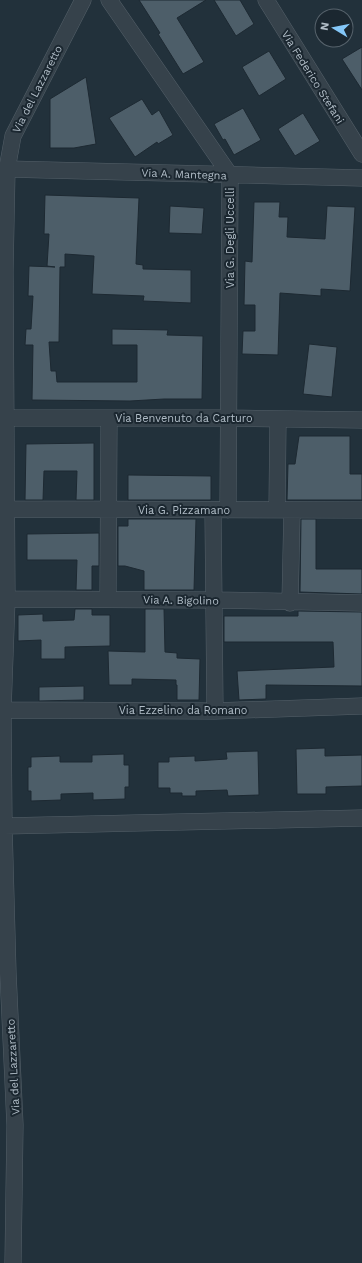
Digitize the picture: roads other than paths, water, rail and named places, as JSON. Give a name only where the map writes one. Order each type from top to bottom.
[{"type":"street","name":"Via del Lazzaretto","points":[[13,1263],[15,1125],[8,973],[4,826],[3,710],[3,599],[7,509],[5,271],[7,168],[13,136],[83,0]]},
{"type":"street","name":"Via G. Degli Uccelli","points":[[109,0],[230,175],[229,418],[214,600],[215,711]]},
{"type":"street","name":"Via Federico Stefani","points":[[266,0],[362,154]]},
{"type":"street","name":"Via A. Mantegna","points":[[7,168],[362,178]]},
{"type":"street","name":"Via Benvenuto da Carturo","points":[[6,418],[229,418],[362,420]]},
{"type":"street","points":[[108,600],[109,418]]},
{"type":"street","points":[[278,419],[290,603]]},
{"type":"street","name":"Via G. Pizzamano","points":[[7,509],[362,510]]},
{"type":"street","name":"Via A. Bigolino","points":[[3,599],[214,600],[290,603],[362,603]]},
{"type":"street","name":"Via Ezzelino da Romano","points":[[3,710],[215,711],[362,706]]},
{"type":"street","points":[[4,826],[362,818]]}]
